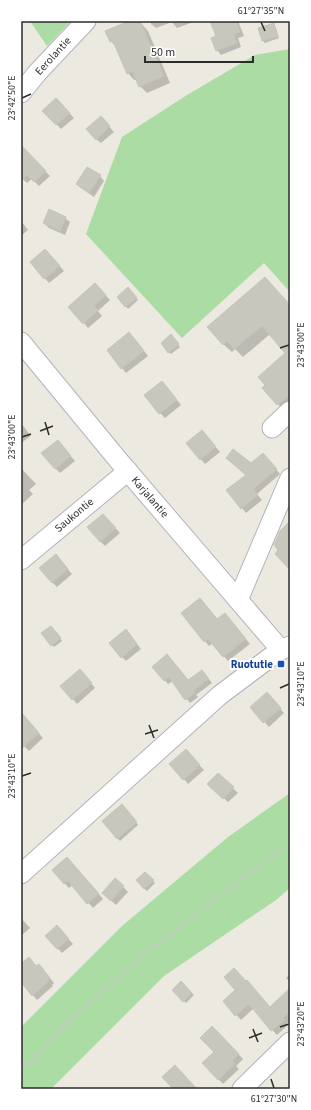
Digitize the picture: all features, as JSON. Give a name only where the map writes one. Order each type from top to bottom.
[{"type":"street","name":"Eerolantie","points":[[21,93],[37,73],[86,21]]},
{"type":"street","name":"Karjalantie","points":[[21,342],[238,600],[286,648]]},
{"type":"street","points":[[272,428],[290,411]]},
{"type":"street","name":"Saukontie","points":[[21,560],[128,471]]},
{"type":"street","points":[[238,600],[290,478]]},
{"type":"street","points":[[21,874],[220,695],[268,659],[286,648]]},
{"type":"street","points":[[242,1089],[290,1042]]},
{"type":"path","points":[[21,1071],[68,1022],[139,959],[217,897],[290,843]]},
{"type":"green space","points":[[30,21],[71,21],[47,46]]},
{"type":"green space","points":[[290,49],[290,292],[264,263],[182,338],[86,234],[122,137],[187,95],[255,55]]},
{"type":"green space","points":[[290,793],[290,888],[276,900],[164,976],[51,1089],[21,1089],[21,1027],[122,926],[228,837]]},
{"type":"building","points":[[129,21],[140,21],[164,76],[139,87],[132,71],[127,74],[113,41],[110,42],[105,31]]},
{"type":"building","points":[[210,21],[236,21],[240,32],[234,34],[237,43],[216,51],[211,38],[216,36]]},
{"type":"building","points":[[274,23],[278,36],[262,41],[258,28]]},
{"type":"building","points":[[56,98],[70,113],[56,125],[42,111]]},
{"type":"building","points":[[101,116],[110,126],[96,140],[86,129]]},
{"type":"building","points":[[21,145],[46,171],[34,182],[27,175],[21,180]]},
{"type":"building","points":[[87,167],[101,175],[89,193],[76,184]]},
{"type":"building","points":[[49,209],[66,217],[60,231],[43,223]]},
{"type":"building","points":[[45,249],[60,266],[44,279],[30,262]]},
{"type":"building","points":[[265,277],[290,305],[290,395],[277,405],[262,388],[265,385],[258,377],[285,353],[262,326],[234,349],[227,341],[223,345],[207,327]]},
{"type":"building","points":[[95,283],[106,295],[94,306],[98,310],[83,324],[68,307]]},
{"type":"building","points":[[128,287],[137,298],[125,307],[117,297]]},
{"type":"building","points":[[129,332],[144,351],[121,369],[107,350]]},
{"type":"building","points":[[171,334],[179,344],[168,353],[161,343]]},
{"type":"building","points":[[162,381],[177,400],[159,414],[144,395]]},
{"type":"building","points":[[202,430],[216,447],[200,460],[186,443]]},
{"type":"building","points":[[58,440],[71,456],[55,469],[41,453]]},
{"type":"building","points":[[233,449],[251,463],[263,453],[277,469],[253,489],[258,495],[241,509],[226,490],[246,475],[226,458]]},
{"type":"building","points":[[103,514],[116,528],[100,542],[87,527]]},
{"type":"building","points":[[290,521],[290,570],[275,554],[278,550],[274,545],[280,531]]},
{"type":"building","points":[[56,554],[68,569],[52,583],[39,568]]},
{"type":"building","points":[[200,598],[217,619],[225,613],[246,639],[223,657],[208,639],[204,642],[181,613]]},
{"type":"building","points":[[51,626],[61,638],[51,646],[41,633]]},
{"type":"building","points":[[126,629],[137,644],[121,658],[109,643]]},
{"type":"building","points":[[167,654],[188,680],[202,670],[209,679],[193,691],[195,693],[185,700],[169,677],[164,681],[152,667]]},
{"type":"building","points":[[80,669],[92,683],[72,700],[60,686]]},
{"type":"building","points":[[267,692],[281,708],[263,723],[250,707]]},
{"type":"building","points":[[21,712],[39,733],[21,749]]},
{"type":"building","points":[[186,749],[200,765],[183,780],[169,764]]},
{"type":"building","points":[[218,773],[234,787],[223,799],[207,784]]},
{"type":"building","points":[[122,804],[137,822],[117,839],[102,821]]},
{"type":"building","points":[[67,857],[99,894],[87,904],[68,881],[64,884],[52,870]]},
{"type":"building","points":[[145,872],[154,880],[144,889],[136,880]]},
{"type":"building","points":[[115,878],[124,886],[111,901],[102,893]]},
{"type":"building","points":[[57,925],[69,939],[57,949],[45,936]]},
{"type":"building","points":[[29,957],[36,966],[39,964],[50,978],[48,979],[49,981],[32,996],[21,982],[21,964]]},
{"type":"building","points":[[234,968],[246,981],[247,980],[270,1007],[290,988],[290,1011],[283,1018],[285,1020],[271,1031],[249,1004],[235,1016],[223,1001],[235,990],[224,977]]},
{"type":"building","points":[[181,981],[192,993],[183,1002],[172,990]]},
{"type":"building","points":[[212,1026],[239,1054],[232,1061],[235,1064],[218,1080],[202,1063],[214,1052],[200,1038]]},
{"type":"building","points":[[175,1065],[197,1089],[173,1089],[162,1077]]},
{"type":"place","name":"Ruotutie","points":[[281,664]]}]
